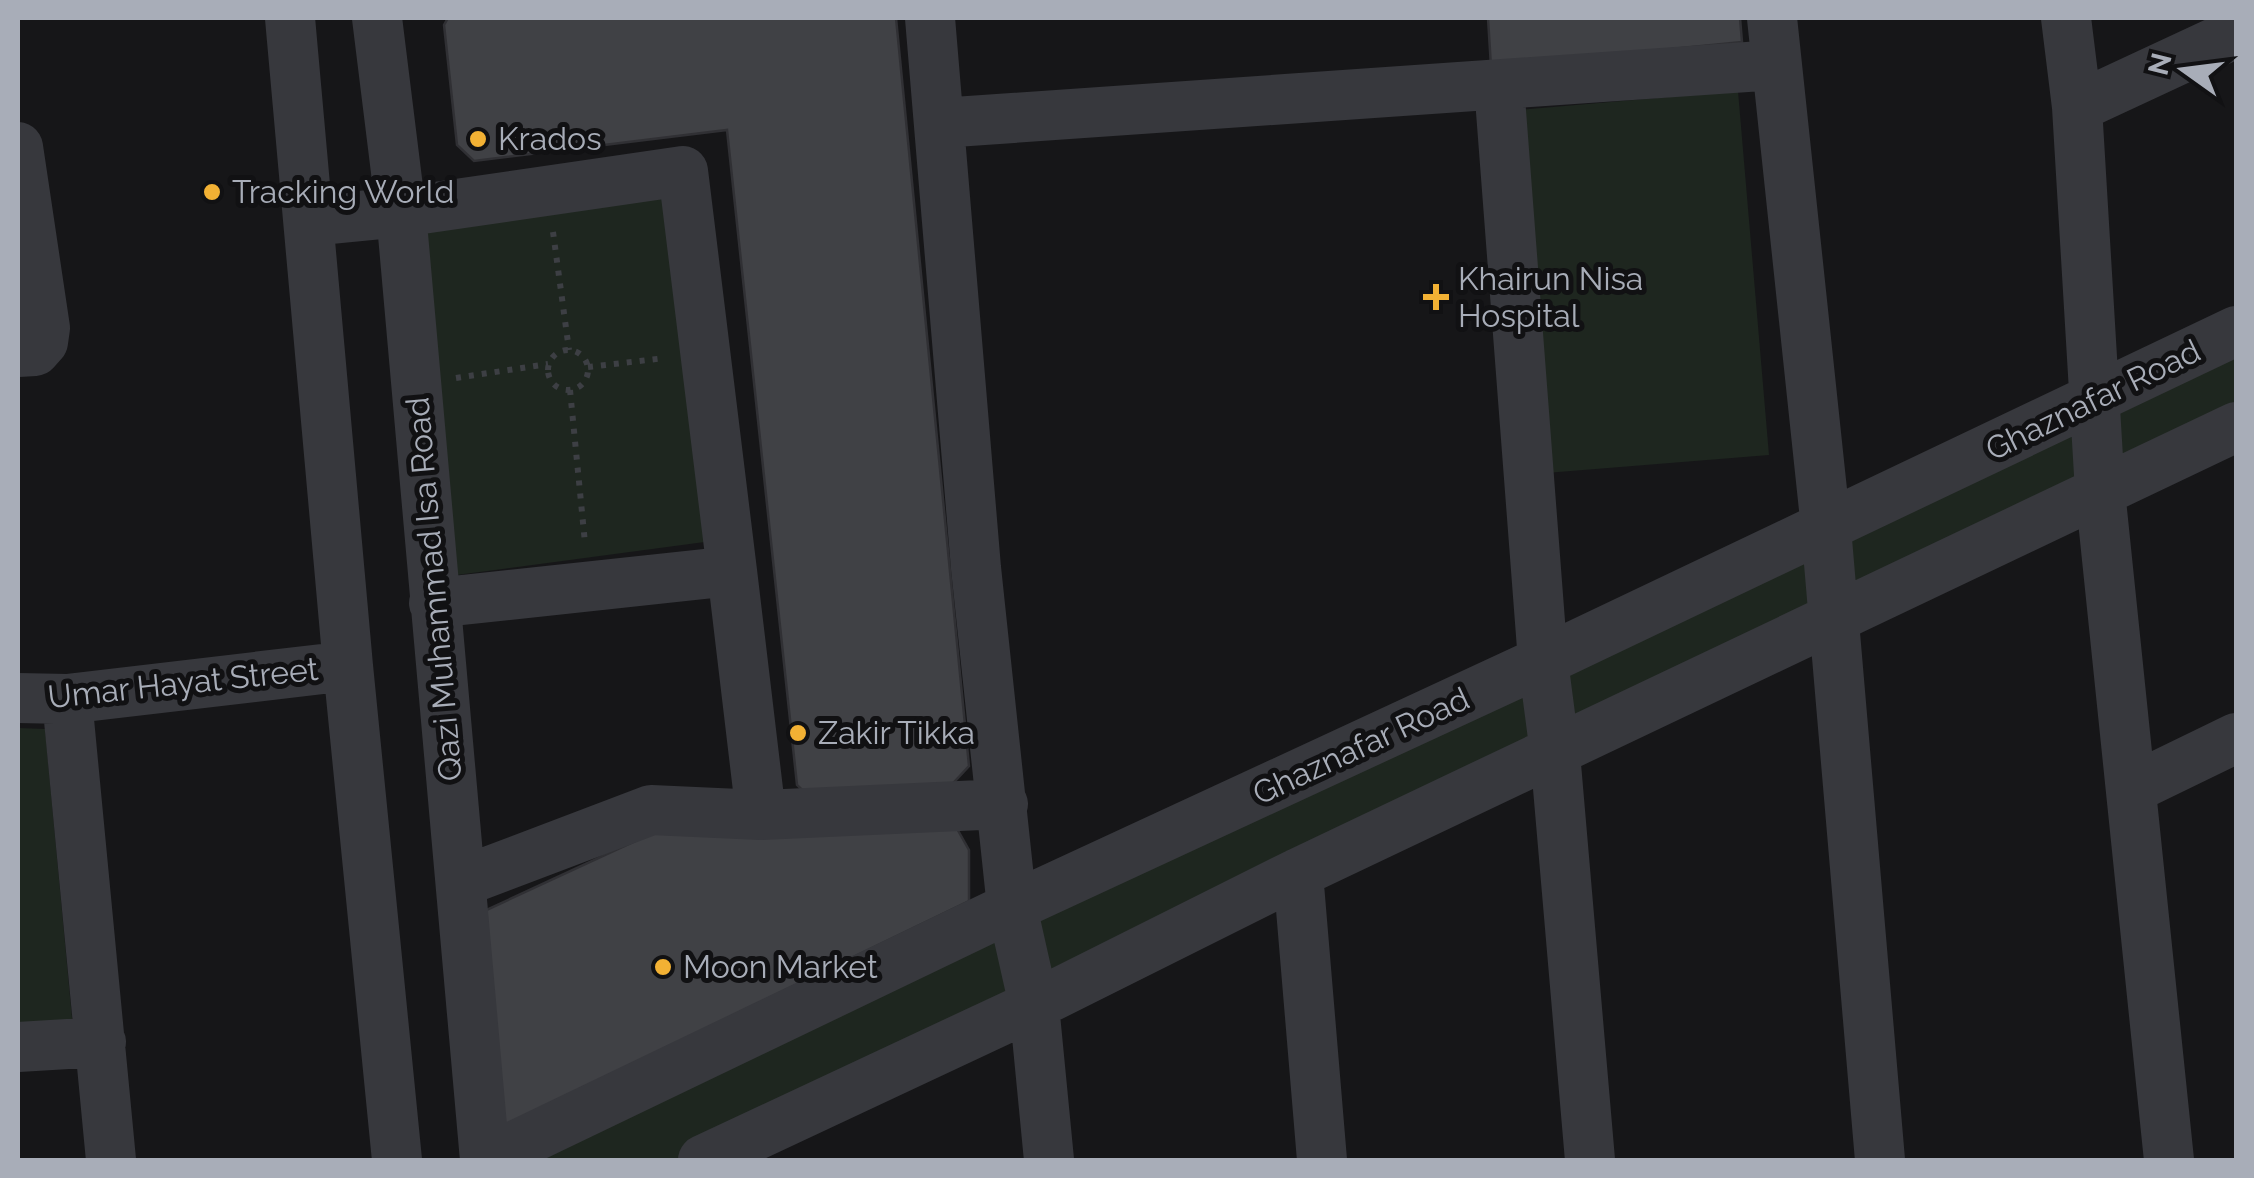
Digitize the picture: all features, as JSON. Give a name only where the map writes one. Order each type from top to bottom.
[{"type":"street","points":[[290,18],[397,1160]]},
{"type":"street","name":"Qazi Muhammad Isa Road","points":[[377,18],[401,212],[485,1160]]},
{"type":"street","points":[[930,18],[976,568],[1012,907],[1034,1005],[1049,1160]]},
{"type":"street","points":[[2066,18],[2077,107],[2100,491],[2169,1160]]},
{"type":"street","points":[[2077,107],[2236,33]]},
{"type":"street","points":[[940,123],[1500,85],[1774,42],[1826,528],[1880,1160]]},
{"type":"street","points":[[1500,85],[1543,661],[1590,1160]]},
{"type":"street","points":[[18,147],[45,328],[43,342],[35,352],[18,352]]},
{"type":"street","points":[[309,221],[401,212],[683,170],[761,815]]},
{"type":"street","name":"Ghaznafar Road","points":[[485,1160],[1012,907],[1826,528],[2236,331]]},
{"type":"street","points":[[703,1160],[778,1144],[1034,1005],[1298,872],[2236,427]]},
{"type":"street","points":[[434,603],[732,572]]},
{"type":"street","name":"Umar Hayat Street","points":[[18,698],[67,699],[348,666]]},
{"type":"street","points":[[67,699],[111,1160]]},
{"type":"street","points":[[2131,789],[2236,738]]},
{"type":"street","points":[[461,882],[650,810],[761,815],[1003,804]]},
{"type":"street","points":[[1298,872],[1322,1160]]},
{"type":"street","points":[[18,1047],[101,1042]]},
{"type":"path","points":[[552,228],[569,350]]},
{"type":"path","points":[[450,379],[548,364],[556,354],[569,350],[582,355],[588,367],[586,380],[570,390]]},
{"type":"path","points":[[588,367],[674,356]]},
{"type":"path","points":[[548,364],[552,383],[570,390]]},
{"type":"path","points":[[570,390],[587,558]]},
{"type":"shaded area","points":[[1738,91],[1769,455],[1546,473],[1519,110]]},
{"type":"shaded area","points":[[672,192],[712,541],[449,576],[415,230]]},
{"type":"shaded area","points":[[2236,337],[2236,427],[682,1160],[522,1160]]},
{"type":"shaded area","points":[[18,728],[45,729],[73,1029],[18,1031]]},
{"type":"building","points":[[448,18],[896,18],[969,766],[942,795],[823,810],[797,785],[727,130],[474,161],[457,145],[444,25]]},
{"type":"building","points":[[1488,18],[1740,18],[1742,42],[1491,67]]},
{"type":"building","name":"Moon Market","points":[[951,818],[969,850],[969,901],[503,1127],[482,912],[661,829]]},
{"type":"place","name":"Krados","points":[[478,139]]},
{"type":"place","name":"Tracking World","points":[[212,192]]},
{"type":"place","name":"Khairun Nisa Hospital","points":[[1436,297]]},
{"type":"place","name":"Zakir Tikka","points":[[798,733]]},
{"type":"place","name":"Moon Market","points":[[663,967]]}]
